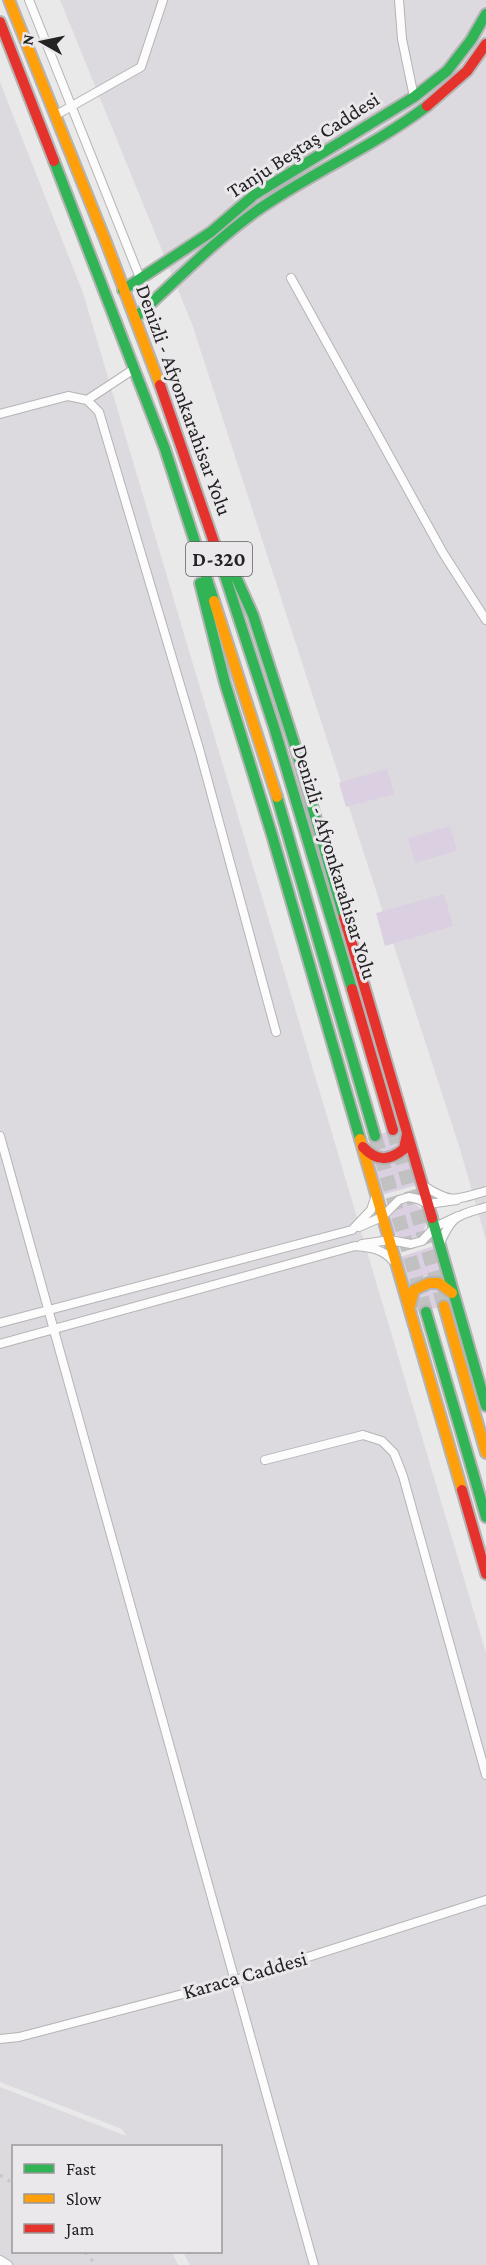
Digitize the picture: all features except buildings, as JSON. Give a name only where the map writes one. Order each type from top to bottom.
[{"type":"main road","name":"Denizli - Afyonkarahisar Yolu","points":[[9,0],[135,318],[197,490],[288,771],[393,1130]]},
{"type":"main road","name":"Tanju Beştaş Caddesi","points":[[123,290],[211,232],[254,195],[414,97],[447,71],[471,40],[486,14]]},
{"type":"main road","name":"D-320","points":[[0,22],[134,369],[179,494],[271,776],[375,1136]]},
{"type":"main road","name":"Tanju Beştaş Caddesi","points":[[135,318],[255,212],[422,111],[459,80],[486,44]]},
{"type":"main road","points":[[414,97],[422,111]]},
{"type":"main road","points":[[197,490],[253,615],[295,746],[486,1406]]},
{"type":"main road","points":[[179,494],[225,683],[486,1574]]},
{"type":"main road","points":[[362,1145],[370,1155],[379,1160],[390,1158],[404,1149],[407,1129]]},
{"type":"main road","points":[[410,1310],[414,1290],[423,1284],[441,1283],[454,1295]]},
{"type":"main road","points":[[444,1306],[486,1453]]},
{"type":"main road","points":[[426,1312],[486,1517]]},
{"type":"street","points":[[29,0],[140,278]]},
{"type":"street","points":[[56,116],[141,67],[163,0]]},
{"type":"street","points":[[399,0],[402,39],[414,97]]},
{"type":"street","points":[[291,278],[443,553],[482,604],[486,620]]},
{"type":"street","points":[[87,400],[134,369]]},
{"type":"street","points":[[0,414],[68,396],[87,400],[99,412],[200,752],[276,1032]]},
{"type":"street","points":[[0,1137],[314,2265]]},
{"type":"street","points":[[423,1185],[442,1198],[457,1200]]},
{"type":"street","points":[[0,1323],[352,1230],[382,1217],[399,1200],[409,1197],[428,1204],[457,1200],[486,1191]]},
{"type":"street","points":[[352,1230],[371,1210],[376,1194]]},
{"type":"street","points":[[0,1344],[355,1246],[390,1240],[403,1244],[422,1241],[435,1227],[458,1216],[486,1207]]},
{"type":"street","points":[[439,1244],[449,1223],[458,1216]]},
{"type":"street","points":[[355,1246],[377,1249],[397,1265]]},
{"type":"street","points":[[265,1460],[363,1435],[382,1441],[394,1453],[403,1476],[486,1775]]},
{"type":"street","name":"Karaca Caddesi","points":[[0,2039],[18,2037],[236,1980],[486,1899]]},
{"type":"street","points":[[0,2260],[8,2265]]},
{"type":"shaded area","points":[[60,0],[486,0],[486,1240],[460,1149],[192,324]]},
{"type":"shaded area","points":[[0,82],[83,293],[486,1653],[486,2265],[190,2265],[184,2253],[222,2253],[222,2145],[12,2145],[12,2253],[172,2253],[178,2265],[0,2265],[0,2087],[126,2136],[122,2129],[0,2082]]},
{"type":"shaded area","points":[[387,769],[394,794],[346,807],[339,783]]},
{"type":"shaded area","points":[[450,826],[457,851],[415,863],[408,838]]},
{"type":"shaded area","points":[[444,894],[453,926],[385,946],[376,913]]},
{"type":"shaded area","points":[[400,1128],[401,1137],[398,1148],[379,1154],[372,1149],[367,1138]]},
{"type":"shaded area","points":[[407,1152],[417,1185],[382,1195],[372,1162]]},
{"type":"shaded area","points":[[408,1203],[420,1209],[426,1221],[420,1233],[408,1239],[396,1233],[390,1221],[396,1209]]},
{"type":"shaded area","points":[[434,1246],[443,1277],[434,1277],[409,1289],[400,1257]]},
{"type":"shaded area","points":[[436,1287],[448,1296],[451,1304],[416,1313],[415,1299],[418,1293]]},
{"type":"tunnel","points":[[393,1130],[444,1306]]},
{"type":"tunnel","points":[[375,1136],[426,1312]]},
{"type":"railway","points":[[0,2175],[12,2183]]},
{"type":"railway","points":[[86,2253],[96,2265]]},
{"type":"traffic: fast","points":[[123,290],[211,232],[254,195],[414,97],[447,71],[471,40],[486,14]]},
{"type":"traffic: fast","points":[[135,318],[209,250],[255,212],[385,134],[427,106]]},
{"type":"traffic: fast","points":[[54,161],[165,449],[214,601]]},
{"type":"traffic: fast","points":[[218,554],[274,727],[352,989]]},
{"type":"traffic: fast","points":[[227,557],[253,615],[295,746],[344,917]]},
{"type":"traffic: fast","points":[[200,583],[225,683],[272,835],[360,1139]]},
{"type":"traffic: fast","points":[[277,797],[375,1136]]},
{"type":"traffic: fast","points":[[432,1218],[486,1406]]},
{"type":"traffic: fast","points":[[426,1312],[486,1517]]},
{"type":"traffic: slow","points":[[9,0],[106,242],[160,385]]},
{"type":"traffic: slow","points":[[214,601],[277,797]]},
{"type":"traffic: slow","points":[[360,1139],[462,1490]]},
{"type":"traffic: slow","points":[[410,1306],[414,1290],[429,1283],[439,1283],[452,1293]]},
{"type":"traffic: slow","points":[[444,1306],[486,1453]]},
{"type":"traffic: jam","points":[[0,22],[54,161]]},
{"type":"traffic: jam","points":[[427,106],[467,71],[486,44]]},
{"type":"traffic: jam","points":[[160,385],[218,554]]},
{"type":"traffic: jam","points":[[344,917],[432,1218]]},
{"type":"traffic: jam","points":[[352,989],[393,1130]]},
{"type":"traffic: jam","points":[[363,1147],[373,1155],[388,1158],[404,1149],[407,1134]]},
{"type":"traffic: jam","points":[[462,1490],[486,1574]]}]
